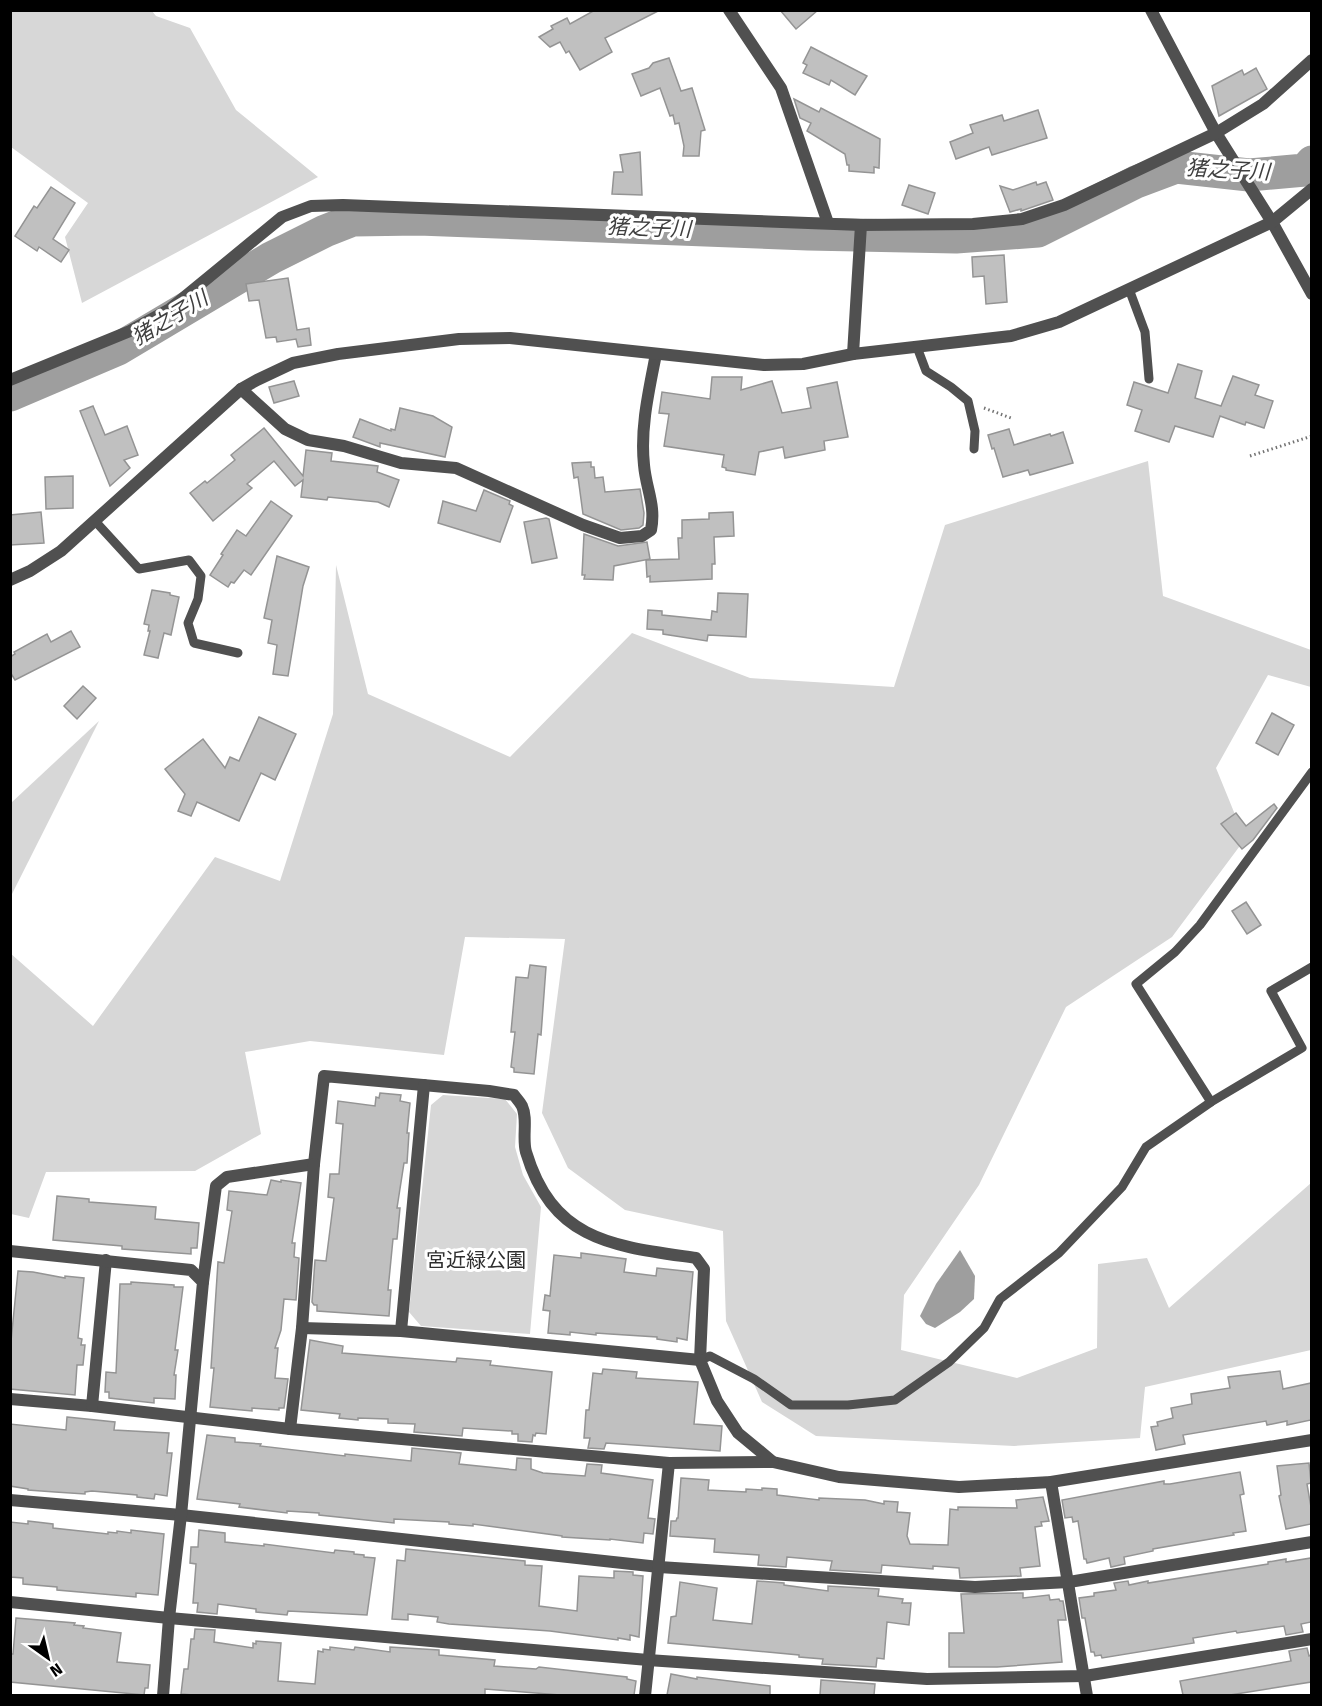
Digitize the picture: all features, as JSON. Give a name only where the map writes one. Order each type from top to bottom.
[{"type":"street","points":[[729,10],[781,88],[828,223]]},
{"type":"street","points":[[1151,10],[1216,133],[1272,222],[1311,294]]},
{"type":"street","points":[[10,380],[130,331],[170,309],[282,217],[311,206],[343,205],[828,223],[861,228],[973,225],[1022,219],[1064,205],[1216,133],[1263,104],[1311,60]]},
{"type":"street","points":[[10,580],[30,571],[61,551],[241,389],[293,363],[338,354],[459,339],[510,338],[764,365],[803,364],[853,354],[1011,336],[1059,322],[1272,222],[1311,189]]},
{"type":"street","points":[[853,354],[861,228]]},
{"type":"street","points":[[241,389],[285,429],[308,440],[344,446],[401,463],[456,468],[583,525],[620,538],[642,536],[651,530],[654,515],[644,466],[644,419],[656,354]]},
{"type":"street","points":[[290,1429],[302,1328],[314,1164],[324,1076],[489,1090],[514,1095],[522,1107],[525,1149],[538,1183],[561,1215],[593,1237],[638,1249],[696,1258],[704,1269],[700,1360],[717,1401],[738,1433],[773,1462]]},
{"type":"street","points":[[401,1331],[424,1085]]},
{"type":"street","points":[[163,1695],[203,1282],[216,1186],[227,1176],[314,1164]]},
{"type":"street","points":[[10,1251],[191,1270],[203,1282]]},
{"type":"street","points":[[92,1406],[106,1260]]},
{"type":"street","points":[[302,1328],[401,1331],[700,1360]]},
{"type":"street","points":[[10,1399],[290,1429],[669,1463],[773,1462],[839,1477],[959,1487],[1050,1482],[1311,1440]]},
{"type":"street","points":[[645,1695],[669,1463]]},
{"type":"street","points":[[1050,1482],[1087,1695]]},
{"type":"street","points":[[10,1500],[181,1515],[659,1567],[975,1587],[1069,1582],[1311,1542]]},
{"type":"street","points":[[10,1602],[648,1660],[927,1679],[1085,1676],[1311,1640]]},
{"type":"lane","points":[[1129,289],[1145,332],[1149,379]]},
{"type":"lane","points":[[917,347],[926,371],[968,401],[975,431],[974,449]]},
{"type":"lane","points":[[95,521],[139,569],[189,560],[201,576],[198,599],[188,623],[194,643],[238,653]]},
{"type":"lane","points":[[1211,1102],[1136,984],[1175,952],[1200,925],[1311,772]]},
{"type":"lane","points":[[700,1360],[710,1356],[754,1379],[791,1405],[848,1405],[894,1400],[949,1362],[984,1328],[1000,1299],[1059,1253],[1122,1187],[1146,1147],[1211,1102],[1302,1048],[1271,991],[1311,967]]},
{"type":"path","points":[[968,401],[1011,417]]},
{"type":"path","points":[[1250,456],[1311,436]]},
{"type":"green space","points":[[11,11],[152,11],[156,16],[190,28],[236,110],[318,177],[82,303],[65,237],[88,203],[11,147]]},
{"type":"green space","points":[[1148,461],[1163,596],[1311,650],[1311,687],[1268,675],[1216,768],[1245,839],[1172,937],[1066,1007],[979,1185],[904,1295],[901,1350],[1017,1378],[1097,1348],[1098,1264],[1147,1258],[1169,1308],[1311,1183],[1311,1350],[1145,1387],[1140,1438],[1014,1446],[816,1436],[762,1402],[726,1321],[723,1231],[625,1210],[568,1168],[542,1113],[565,939],[465,937],[444,1055],[310,1041],[245,1052],[261,1134],[195,1171],[46,1172],[29,1218],[11,1214],[10,953],[93,1026],[215,857],[280,881],[333,714],[336,565],[368,694],[510,757],[632,633],[750,678],[894,687],[945,525]]},
{"type":"green space","points":[[99,721],[11,896],[11,803]]},
{"type":"green space","name":"宮近緑公園","points":[[443,1095],[505,1099],[517,1114],[515,1147],[523,1175],[541,1207],[530,1334],[421,1326],[409,1312],[431,1105]]},
{"type":"shaded area","points":[[960,1250],[975,1276],[974,1299],[960,1312],[935,1328],[926,1324],[920,1316],[936,1284]]},
{"type":"building","points":[[595,10],[660,10],[605,38],[612,52],[580,70],[569,51],[566,53],[560,42],[550,47],[539,37],[553,29],[551,26],[567,18],[570,24]]},
{"type":"building","points":[[780,10],[818,10],[796,29]]},
{"type":"building","points":[[811,47],[867,76],[855,95],[831,80],[829,85],[803,73],[807,65],[803,63]]},
{"type":"building","points":[[669,58],[681,91],[692,88],[705,130],[701,131],[699,156],[683,156],[684,146],[679,123],[675,124],[673,115],[670,116],[660,88],[641,96],[632,74]]},
{"type":"building","points":[[1256,68],[1267,89],[1219,116],[1212,86],[1242,70],[1244,75]]},
{"type":"building","points":[[794,99],[819,112],[821,108],[880,139],[879,168],[874,167],[874,173],[849,171],[845,154],[807,131],[811,123],[800,118]]},
{"type":"building","points":[[1038,110],[1047,138],[992,155],[989,147],[956,159],[950,142],[973,133],[970,125],[1002,115],[1004,121]]},
{"type":"building","points":[[640,152],[642,195],[612,194],[614,172],[623,172],[620,155]]},
{"type":"building","points":[[1036,182],[1037,185],[1046,182],[1053,200],[1021,211],[1021,209],[1010,212],[1000,186],[1013,190]]},
{"type":"building","points":[[909,185],[935,193],[928,214],[902,205]]},
{"type":"building","points":[[51,187],[75,203],[53,239],[69,250],[61,262],[39,247],[37,251],[15,236],[34,206],[37,208]]},
{"type":"building","points":[[1004,255],[1007,302],[986,304],[984,276],[973,277],[972,257]]},
{"type":"building","points":[[288,278],[297,330],[309,328],[311,345],[298,347],[296,339],[277,342],[276,337],[266,338],[259,300],[249,301],[246,284]]},
{"type":"building","points":[[1178,364],[1202,371],[1195,398],[1221,406],[1233,376],[1259,385],[1255,395],[1273,401],[1264,428],[1246,422],[1245,425],[1220,416],[1213,437],[1175,426],[1169,442],[1135,431],[1142,410],[1127,405],[1134,382],[1168,393]]},
{"type":"building","points":[[712,377],[742,377],[741,390],[772,381],[782,413],[811,408],[807,388],[837,382],[848,437],[824,441],[825,450],[785,458],[783,447],[759,452],[755,475],[726,470],[722,467],[724,455],[664,446],[669,414],[659,413],[662,392],[710,399]]},
{"type":"building","points":[[294,381],[299,396],[274,403],[269,387]]},
{"type":"building","points":[[93,406],[105,435],[127,426],[138,455],[124,460],[130,468],[110,486],[80,411]]},
{"type":"building","points":[[400,408],[433,416],[452,427],[445,457],[380,443],[380,447],[353,437],[360,419],[391,431],[391,429],[395,430]]},
{"type":"building","points":[[264,428],[303,476],[306,450],[332,453],[331,461],[378,466],[377,472],[399,480],[389,507],[378,502],[301,497],[303,480],[295,486],[274,461],[247,484],[252,488],[213,521],[190,493],[205,481],[207,483],[235,460],[231,455]]},
{"type":"building","points":[[1009,429],[1014,445],[1063,432],[1073,463],[1030,475],[1028,470],[1003,477],[988,435]]},
{"type":"building","points":[[591,462],[595,478],[603,477],[605,492],[640,489],[644,513],[643,525],[639,528],[621,530],[583,514],[578,477],[574,478],[572,463]]},
{"type":"building","points":[[73,476],[73,508],[46,509],[45,477]]},
{"type":"building","points":[[484,490],[510,501],[509,504],[513,506],[500,542],[438,523],[443,501],[476,511]]},
{"type":"building","points":[[271,501],[292,516],[251,575],[244,570],[228,587],[210,575],[237,530],[246,536]]},
{"type":"building","points":[[41,512],[44,543],[10,545],[10,515]]},
{"type":"building","points":[[733,512],[734,536],[714,537],[715,564],[712,564],[712,579],[650,582],[650,576],[647,577],[646,560],[679,559],[678,538],[682,538],[682,520],[709,519],[709,513]]},
{"type":"building","points":[[549,519],[557,558],[532,563],[524,522]]},
{"type":"building","points":[[584,534],[618,546],[647,542],[650,559],[614,566],[613,580],[584,579],[585,575],[582,575]]},
{"type":"building","points":[[277,556],[309,567],[303,586],[288,676],[273,674],[277,645],[268,643],[272,620],[264,618]]},
{"type":"building","points":[[152,590],[179,597],[171,635],[164,633],[158,658],[144,655],[150,631],[148,631],[149,625],[144,624]]},
{"type":"building","points":[[718,593],[748,594],[746,637],[708,635],[707,641],[663,634],[663,630],[647,629],[648,610],[662,611],[662,615],[711,620],[712,611],[717,612]]},
{"type":"building","points":[[71,631],[80,647],[15,680],[10,672],[10,657],[15,654],[14,652],[47,634],[51,642]]},
{"type":"building","points":[[83,686],[96,698],[77,719],[64,706]]},
{"type":"building","points":[[1272,713],[1294,725],[1278,755],[1256,743]]},
{"type":"building","points":[[259,717],[296,734],[275,780],[261,773],[239,821],[197,802],[191,816],[178,811],[185,794],[165,769],[203,739],[225,768],[230,757],[239,761]]},
{"type":"building","points":[[1274,804],[1277,808],[1253,840],[1242,849],[1221,824],[1236,813],[1246,826]]},
{"type":"building","points":[[1246,902],[1261,925],[1247,934],[1232,911]]},
{"type":"building","points":[[530,965],[546,967],[541,1035],[538,1034],[534,1074],[514,1072],[514,1068],[511,1067],[515,1032],[511,1032],[516,977],[528,978]]},
{"type":"building","points":[[380,1093],[401,1095],[400,1101],[410,1103],[407,1163],[404,1163],[397,1208],[400,1208],[397,1239],[393,1239],[388,1290],[391,1290],[389,1316],[317,1311],[317,1305],[312,1302],[315,1260],[326,1261],[334,1198],[328,1197],[330,1174],[339,1174],[343,1124],[336,1123],[338,1101],[375,1106],[376,1097],[379,1098]]},
{"type":"building","points":[[271,1180],[301,1183],[292,1243],[295,1243],[294,1257],[299,1258],[296,1300],[284,1299],[281,1330],[275,1348],[278,1348],[275,1378],[288,1379],[284,1408],[279,1408],[279,1410],[252,1408],[252,1411],[210,1407],[214,1368],[211,1368],[218,1262],[224,1263],[232,1211],[227,1210],[229,1191],[267,1195]]},
{"type":"building","points":[[57,1196],[89,1199],[89,1202],[156,1207],[155,1219],[199,1223],[197,1248],[191,1248],[191,1254],[122,1249],[122,1246],[53,1240]]},
{"type":"building","points":[[581,1253],[626,1259],[624,1272],[656,1276],[657,1268],[693,1272],[687,1340],[677,1338],[677,1342],[657,1339],[657,1337],[570,1332],[570,1335],[548,1333],[550,1311],[543,1310],[545,1295],[550,1296],[554,1255],[581,1258]]},
{"type":"building","points":[[18,1271],[65,1278],[65,1276],[84,1278],[78,1338],[82,1339],[81,1345],[85,1345],[83,1365],[77,1365],[75,1395],[10,1389],[10,1351]]},
{"type":"building","points":[[131,1282],[183,1287],[175,1350],[178,1350],[174,1375],[176,1375],[175,1399],[154,1398],[154,1403],[109,1398],[109,1392],[105,1392],[106,1372],[116,1373],[120,1284],[131,1284]]},
{"type":"building","points":[[310,1340],[343,1346],[342,1353],[456,1362],[457,1358],[491,1361],[490,1365],[552,1372],[546,1434],[536,1433],[535,1436],[533,1435],[532,1442],[518,1441],[518,1434],[512,1434],[512,1431],[463,1428],[462,1436],[414,1432],[415,1424],[388,1423],[388,1419],[339,1418],[340,1414],[301,1410]]},
{"type":"building","points":[[603,1369],[637,1372],[636,1378],[698,1382],[694,1424],[722,1426],[720,1451],[606,1443],[604,1449],[588,1448],[590,1438],[584,1438],[586,1410],[589,1410],[593,1373],[602,1374]]},
{"type":"building","points":[[1280,1371],[1283,1389],[1311,1383],[1311,1420],[1287,1425],[1287,1421],[1267,1425],[1266,1421],[1183,1435],[1185,1444],[1156,1450],[1151,1427],[1158,1426],[1157,1422],[1173,1418],[1171,1408],[1192,1404],[1191,1394],[1230,1388],[1228,1377]]},
{"type":"building","points":[[67,1417],[115,1422],[114,1430],[169,1433],[167,1453],[172,1453],[167,1496],[155,1494],[154,1499],[137,1497],[137,1495],[92,1491],[85,1492],[85,1494],[55,1492],[10,1486],[10,1424],[66,1430]]},
{"type":"building","points":[[207,1435],[235,1438],[235,1442],[261,1444],[260,1446],[411,1461],[412,1448],[461,1453],[459,1464],[516,1470],[517,1458],[531,1459],[531,1469],[543,1473],[585,1476],[587,1464],[602,1465],[601,1473],[653,1480],[648,1518],[655,1519],[653,1534],[644,1533],[643,1543],[562,1537],[473,1524],[473,1526],[449,1524],[449,1522],[394,1519],[394,1523],[319,1515],[319,1513],[287,1511],[287,1513],[197,1499]]},
{"type":"building","points":[[1309,1463],[1311,1483],[1307,1484],[1311,1524],[1286,1529],[1279,1496],[1281,1495],[1277,1466]]},
{"type":"building","points":[[1240,1472],[1244,1494],[1240,1495],[1246,1531],[1153,1549],[1153,1551],[1124,1557],[1125,1564],[1111,1567],[1109,1558],[1087,1563],[1084,1559],[1078,1521],[1073,1522],[1072,1517],[1065,1518],[1062,1500],[1164,1481],[1164,1484],[1170,1484]]},
{"type":"building","points":[[681,1478],[709,1480],[708,1490],[746,1492],[746,1489],[762,1490],[762,1488],[777,1489],[777,1495],[819,1500],[819,1498],[865,1500],[884,1504],[884,1501],[898,1502],[897,1512],[910,1513],[907,1536],[910,1544],[948,1545],[950,1509],[958,1510],[958,1507],[1017,1508],[1016,1500],[1043,1497],[1049,1521],[1041,1522],[1042,1526],[1035,1527],[1040,1566],[1020,1568],[1021,1576],[960,1578],[959,1568],[933,1566],[933,1569],[882,1565],[881,1573],[830,1570],[832,1561],[787,1557],[786,1567],[758,1565],[759,1555],[714,1552],[715,1539],[670,1536],[671,1521],[676,1521],[678,1518]]},
{"type":"building","points":[[28,1521],[53,1524],[53,1528],[108,1534],[108,1532],[117,1533],[117,1531],[131,1533],[131,1530],[164,1534],[158,1595],[136,1593],[136,1597],[57,1590],[57,1587],[23,1584],[23,1578],[10,1577],[10,1522],[28,1524]]},
{"type":"building","points":[[199,1530],[225,1533],[225,1542],[264,1546],[264,1544],[334,1553],[335,1550],[354,1552],[364,1557],[375,1558],[367,1615],[288,1611],[287,1615],[256,1612],[256,1609],[218,1604],[217,1614],[197,1612],[198,1603],[193,1603],[196,1564],[190,1563],[191,1547],[198,1547]]},
{"type":"building","points":[[406,1549],[525,1561],[525,1565],[542,1566],[539,1606],[577,1611],[579,1576],[614,1578],[614,1571],[633,1572],[633,1575],[643,1576],[639,1637],[630,1635],[630,1640],[618,1638],[618,1640],[550,1631],[449,1624],[437,1622],[438,1617],[408,1614],[408,1620],[392,1619],[397,1560],[405,1561]]},
{"type":"building","points":[[1311,1558],[1311,1622],[1301,1624],[1303,1632],[1286,1635],[1284,1626],[1193,1638],[1194,1643],[1102,1658],[1101,1655],[1095,1656],[1094,1652],[1091,1652],[1079,1598],[1116,1590],[1114,1583],[1128,1581],[1129,1585],[1148,1581],[1148,1583],[1268,1564],[1268,1562],[1286,1559],[1286,1562]]},
{"type":"building","points":[[757,1581],[828,1591],[828,1586],[879,1589],[878,1596],[903,1599],[902,1603],[911,1603],[909,1625],[887,1622],[884,1659],[877,1658],[876,1667],[822,1664],[823,1659],[799,1657],[799,1655],[668,1643],[671,1617],[676,1616],[680,1582],[717,1588],[713,1620],[752,1624]]},
{"type":"building","points":[[1023,1593],[1023,1598],[1049,1595],[1050,1600],[1063,1601],[1066,1620],[1058,1620],[1062,1662],[997,1667],[949,1667],[949,1633],[964,1633],[961,1594]]},
{"type":"building","points":[[16,1618],[75,1623],[74,1625],[84,1626],[83,1628],[121,1633],[117,1662],[150,1665],[148,1688],[145,1688],[144,1695],[10,1682],[10,1654],[13,1654]]},
{"type":"building","points":[[195,1629],[215,1630],[214,1642],[253,1648],[253,1643],[256,1644],[256,1641],[281,1643],[278,1681],[315,1684],[318,1651],[323,1652],[323,1649],[330,1650],[330,1647],[354,1650],[355,1647],[390,1652],[390,1647],[439,1650],[439,1655],[495,1660],[494,1666],[536,1669],[539,1667],[627,1677],[627,1679],[636,1681],[634,1695],[560,1695],[485,1689],[485,1695],[181,1694],[184,1669],[188,1669],[191,1639],[194,1639]]},
{"type":"building","points":[[1307,1648],[1309,1656],[1311,1655],[1311,1682],[1230,1695],[1183,1695],[1180,1681],[1291,1661],[1289,1651]]},
{"type":"building","points":[[671,1674],[697,1679],[697,1677],[770,1686],[770,1695],[667,1695]]},
{"type":"building","points":[[821,1680],[875,1684],[874,1695],[820,1695]]},
{"type":"waterway","name":"猪之子川","points":[[10,395],[118,349],[271,258],[353,220],[419,219],[808,234],[956,237],[1038,231],[1136,182],[1176,167],[1249,175],[1305,170],[1312,162]]}]
